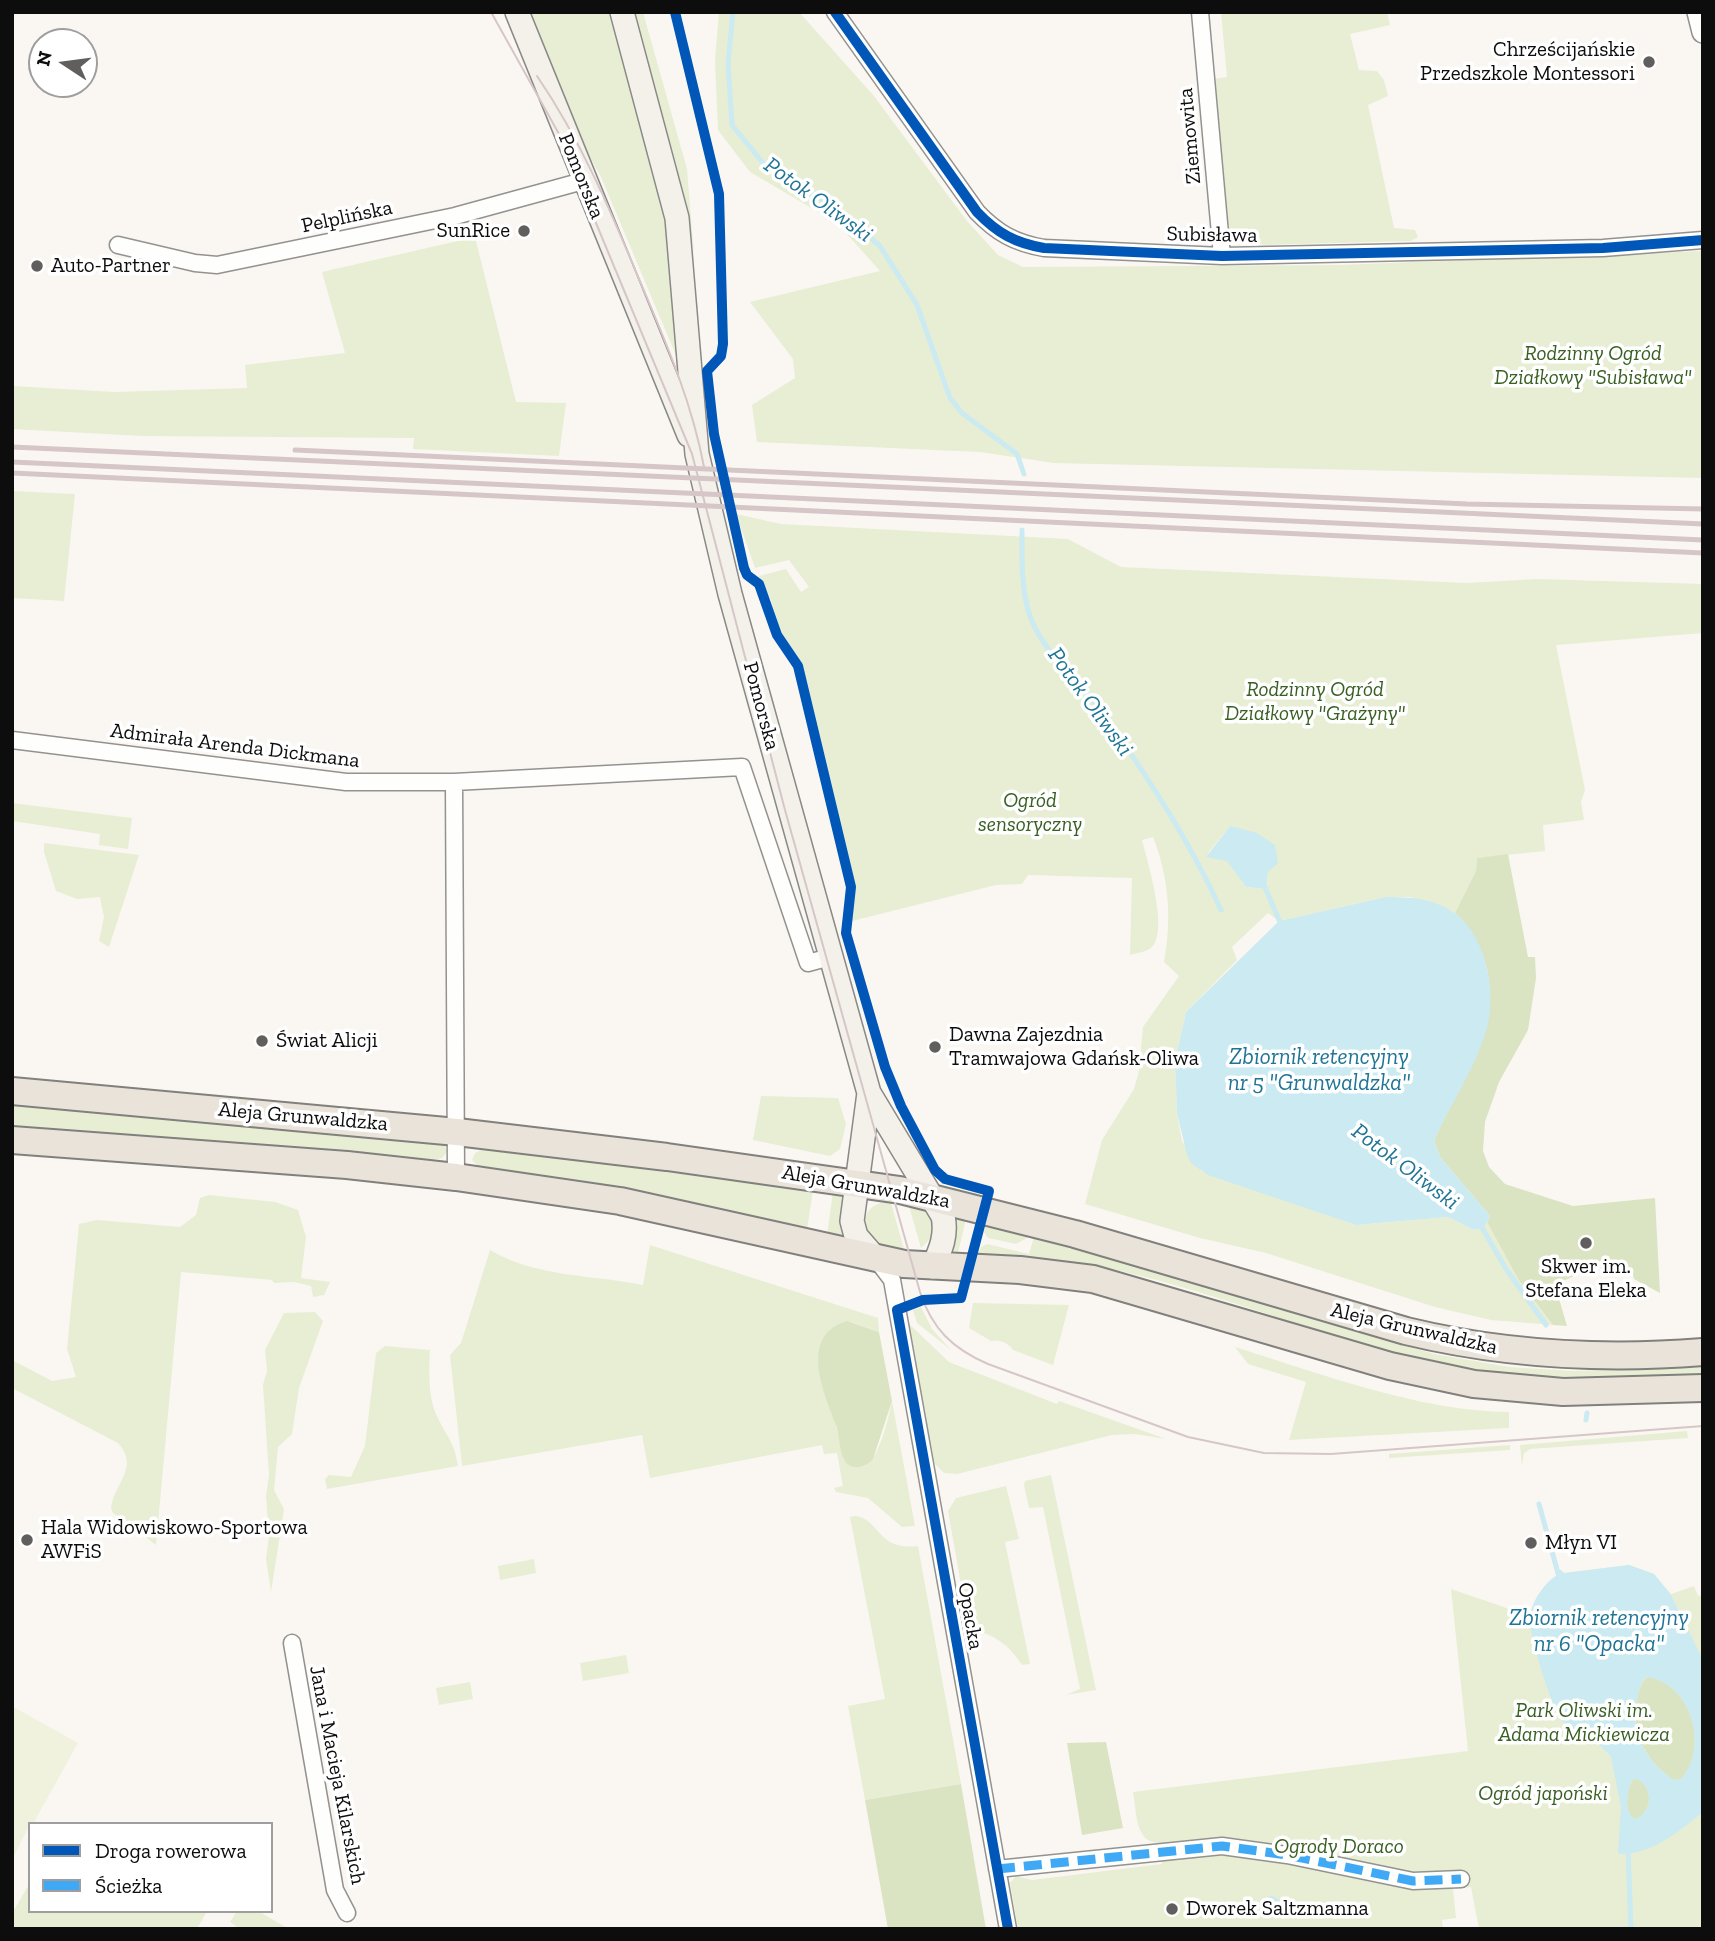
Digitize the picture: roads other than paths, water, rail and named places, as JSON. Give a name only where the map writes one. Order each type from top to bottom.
[{"type":"main road","name":"Pomorska","points":[[517,12],[583,181],[697,454]]},
{"type":"main road","name":"Pomorska","points":[[622,12],[677,218],[697,454],[819,960],[869,1093],[943,1216],[946,1229],[933,1267]]},
{"type":"main road","name":"Aleja Grunwaldzka","points":[[12,1091],[457,1132],[858,1183],[933,1196],[1075,1234],[1406,1331],[1464,1345],[1575,1356],[1623,1357],[1703,1352]]},
{"type":"main road","name":"Pomorska","points":[[869,1093],[852,1221],[856,1236],[876,1259]]},
{"type":"main road","name":"Aleja Grunwaldzka","points":[[12,1140],[456,1177],[620,1201],[876,1259],[933,1267],[1020,1270],[1093,1279],[1390,1366],[1474,1384],[1563,1392],[1703,1388]]},
{"type":"street","name":"Subisława","points":[[835,12],[977,212],[1004,236],[1044,248],[1222,256],[1603,248],[1703,240]]},
{"type":"street","name":"Ziemowita","points":[[1200,12],[1222,256]]},
{"type":"street","points":[[1698,12],[1703,32]]},
{"type":"street","name":"Pelplińska","points":[[118,244],[195,263],[217,265],[455,216],[583,181]]},
{"type":"street","name":"Admirała Arenda Dickmana","points":[[12,740],[346,782],[453,782],[742,767]]},
{"type":"street","name":"Pomorska","points":[[742,767],[819,960]]},
{"type":"street","points":[[453,782],[456,1177]]},
{"type":"street","name":"Opacka","points":[[876,1259],[892,1280],[1008,1929]]},
{"type":"street","name":"Jana i Macieja Kilarskich","points":[[292,1643],[335,1890],[347,1913]]},
{"type":"street","points":[[998,1869],[1222,1846],[1287,1855],[1413,1881],[1461,1879]]},
{"type":"water","points":[[1230,826],[1257,833],[1275,845],[1278,863],[1268,872],[1266,889],[1246,887],[1227,861],[1206,857]]},
{"type":"water","name":"Zbiornik retencyjny nr 5 \"Grunwaldzka\"","points":[[1386,897],[1429,901],[1453,912],[1473,933],[1486,962],[1490,1010],[1484,1039],[1434,1141],[1440,1157],[1490,1216],[1484,1228],[1474,1230],[1448,1217],[1356,1225],[1208,1175],[1192,1164],[1187,1155],[1177,1113],[1175,1061],[1186,1012],[1279,921]]},
{"type":"water","name":"Zbiornik retencyjny nr 6 \"Opacka\"","points":[[1629,1565],[1654,1574],[1671,1595],[1703,1660],[1703,1812],[1655,1846],[1633,1853],[1618,1853],[1621,1807],[1611,1757],[1560,1718],[1540,1667],[1532,1635],[1530,1615],[1540,1592],[1557,1575],[1555,1571],[1561,1570],[1564,1573]],"holes":[[[1647,1677],[1662,1682],[1675,1691],[1685,1703],[1691,1718],[1695,1734],[1694,1750],[1690,1766],[1681,1779],[1674,1780],[1663,1772],[1654,1764],[1641,1744],[1636,1709],[1641,1685]],[[1636,1779],[1646,1787],[1649,1799],[1645,1811],[1635,1819],[1631,1816],[1627,1801],[1632,1780]]]},
{"type":"water","points":[[1267,1896],[1275,1896],[1281,1906],[1275,1916],[1267,1916],[1261,1910],[1261,1902]]},
{"type":"waterway","name":"Potok Oliwski","points":[[733,12],[728,64],[732,125],[763,163],[841,212],[880,246],[917,305],[950,398],[962,413],[1017,454],[1024,474]]},
{"type":"waterway","name":"Potok Oliwski","points":[[1022,530],[1024,590],[1033,624],[1048,649],[1096,705],[1147,778],[1180,831],[1221,910]]},
{"type":"waterway","name":"Potok Oliwski","points":[[1264,885],[1282,927]]},
{"type":"waterway","name":"Potok Oliwski","points":[[1481,1226],[1506,1269],[1546,1325]]},
{"type":"waterway","name":"Potok Oliwski","points":[[1586,1420],[1587,1413]]},
{"type":"waterway","name":"Potok Oliwski","points":[[1539,1504],[1559,1577]]},
{"type":"waterway","name":"Potok Oliwski","points":[[1628,1848],[1631,1929]]},
{"type":"tram line","points":[[491,12],[559,134],[692,454],[785,810],[920,1292],[931,1317],[945,1336],[964,1352],[988,1364],[1188,1437],[1264,1453],[1331,1454],[1703,1426]]},
{"type":"tram line","points":[[537,76],[582,152],[619,231],[678,375],[693,420],[704,467]]},
{"type":"railway","points":[[12,447],[1703,524]]},
{"type":"railway","points":[[295,450],[1467,504],[1703,509]]},
{"type":"railway","points":[[12,462],[1703,540]]},
{"type":"railway","points":[[12,473],[1703,553]]},
{"type":"place","name":"Chrześcijańskie Przedszkole Montessori","points":[[1649,62]]},
{"type":"place","name":"SunRice","points":[[524,231]]},
{"type":"place","name":"Auto-Partner","points":[[37,266]]},
{"type":"place","name":"Świat Alicji","points":[[262,1041]]},
{"type":"place","name":"Dawna Zajezdnia Tramwajowa Gdańsk-Oliwa","points":[[935,1047]]},
{"type":"place","name":"Skwer im. Stefana Eleka","points":[[1586,1243]]},
{"type":"place","name":"Hala Widowiskowo-Sportowa AWFiS","points":[[27,1540]]},
{"type":"place","name":"Młyn VI","points":[[1531,1543]]},
{"type":"place","name":"Dworek Saltzmanna","points":[[1172,1909]]},
{"type":"park label","name":"Rodzinny Ogród Działkowy \"Subisława\"","points":[[1593,366]]},
{"type":"park label","name":"Rodzinny Ogród Działkowy \"Grażyny\"","points":[[1315,702]]},
{"type":"park label","name":"Ogród sensoryczny","points":[[1030,813]]},
{"type":"park label","name":"Park Oliwski im. Adama Mickiewicza","points":[[1584,1723]]},
{"type":"park label","name":"Ogród japoński","points":[[1543,1794]]},
{"type":"park label","name":"Ogrody Doraco","points":[[1339,1847]]}]
